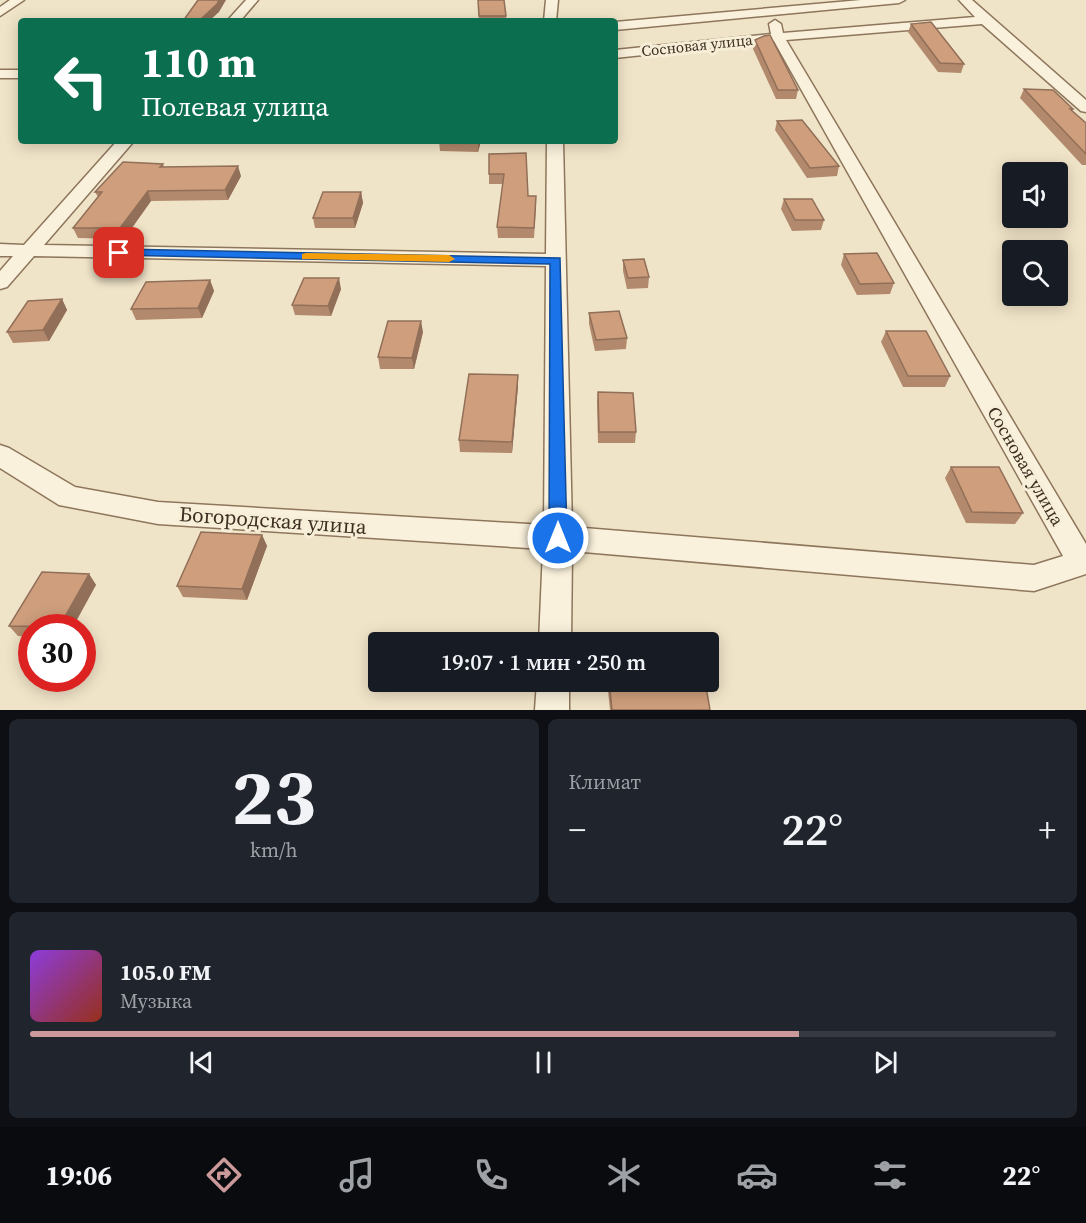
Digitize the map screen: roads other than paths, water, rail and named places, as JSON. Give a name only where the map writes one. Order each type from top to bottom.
[{"type":"street","points":[[0,12],[18,0]]},
{"type":"street","points":[[236,18],[252,0]]},
{"type":"street","points":[[550,18],[552,0]]},
{"type":"street","name":"Сосновая улица","points":[[558,538],[1034,578],[1082,563],[778,37],[772,12],[765,0]]},
{"type":"street","points":[[618,26],[899,0]]},
{"type":"street","points":[[966,0],[985,20],[1086,108]]},
{"type":"street","points":[[778,37],[985,20]]},
{"type":"street","name":"Сосновая улица","points":[[618,54],[778,37]]},
{"type":"street","points":[[0,74],[18,74]]},
{"type":"street","points":[[0,283],[123,144]]},
{"type":"street","points":[[555,144],[558,538],[555,632]]},
{"type":"street","points":[[0,250],[556,260]]},
{"type":"street","name":"Богородская улица","points":[[0,455],[69,497],[158,513],[558,538]]},
{"type":"street","points":[[552,710],[553,692]]}]
